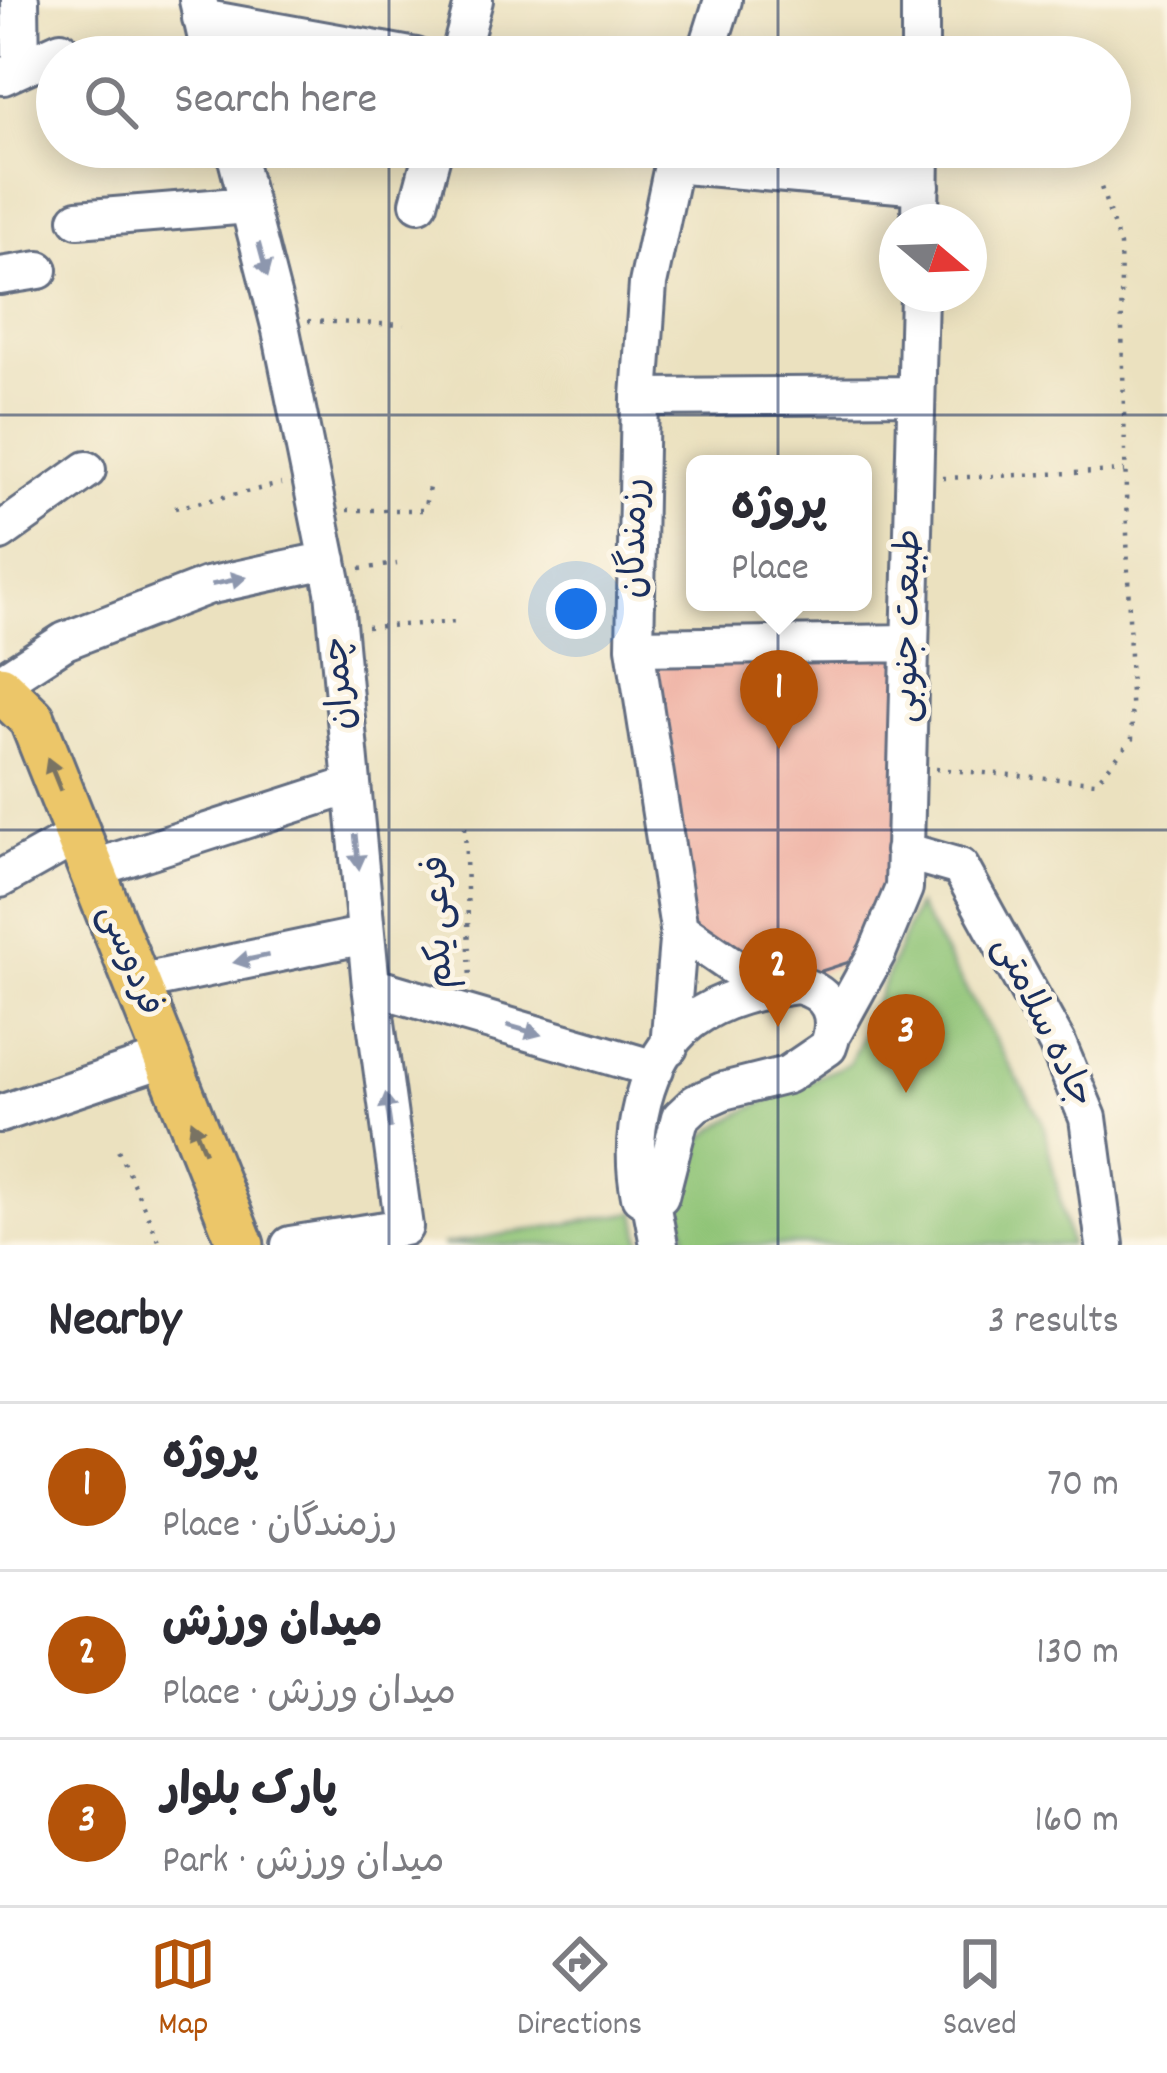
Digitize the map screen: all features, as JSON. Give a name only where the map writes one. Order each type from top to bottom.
[{"type":"main road","name":"فردوسی","points":[[0,686],[32,719],[241,1245]]},
{"type":"street","points":[[10,73],[20,0]]},
{"type":"street","points":[[465,36],[474,0]]},
{"type":"street","points":[[712,36],[723,0]]},
{"type":"street","points":[[920,0],[920,36]]},
{"type":"street","points":[[199,9],[321,36]]},
{"type":"street","name":"چمران","points":[[239,168],[278,320],[329,566],[365,935],[404,1227],[290,1245]]},
{"type":"street","points":[[419,203],[428,168]]},
{"type":"street","name":"رزمندگان","points":[[651,1202],[640,1196],[636,1130],[662,1058],[679,929],[635,647],[640,397],[648,284],[672,168]]},
{"type":"street","points":[[736,168],[921,204],[921,168]]},
{"type":"street","points":[[78,219],[249,205]]},
{"type":"street","points":[[0,276],[38,271]]},
{"type":"street","name":"طبیعت جنوبی","points":[[651,1202],[660,1196],[680,1118],[696,1103],[723,1090],[787,1075],[828,1047],[877,953],[904,888],[918,312]]},
{"type":"street","points":[[640,397],[916,394]]},
{"type":"street","points":[[0,532],[87,470]]},
{"type":"street","points":[[0,686],[65,641],[207,586],[329,566]]},
{"type":"street","points":[[635,647],[910,643]]},
{"type":"street","points":[[0,879],[85,852],[350,786]]},
{"type":"street","name":"جاده سلامتی","points":[[904,851],[960,867],[1057,1043],[1088,1118],[1106,1245]]},
{"type":"street","points":[[679,929],[782,987],[816,989],[828,1000],[834,1031]]},
{"type":"street","points":[[136,983],[365,935]]},
{"type":"street","points":[[371,986],[471,1015],[662,1058],[687,1024],[727,1001],[877,953]]},
{"type":"street","points":[[0,1114],[166,1058]]},
{"type":"street","points":[[651,1202],[659,1245]]},
{"type":"path","points":[[907,767],[1096,782],[1132,739],[1120,246],[1100,184]]},
{"type":"path","points":[[278,320],[404,325]]},
{"type":"path","points":[[914,479],[1125,470]]},
{"type":"path","points":[[175,508],[314,494],[424,510],[430,483]]},
{"type":"path","points":[[329,566],[397,564]]},
{"type":"path","points":[[338,629],[458,622]]},
{"type":"path","name":"فرعی یکم","points":[[465,827],[471,1015]]},
{"type":"path","points":[[118,1150],[161,1245]]},
{"type":"green space","points":[[917,905],[1043,1123],[1070,1245],[687,1245],[681,1182],[694,1147],[732,1118],[850,1063]]},
{"type":"green space","points":[[636,1212],[642,1245],[442,1245]]},
{"type":"building","points":[[910,643],[904,888],[877,953],[766,989],[679,929],[635,647]]},
{"type":"place","name":"پروژه","points":[[779,749]]},
{"type":"place","name":"میدان ورزش","points":[[778,1027]]},
{"type":"place","name":"پارک بلوار","points":[[906,1093]]}]
